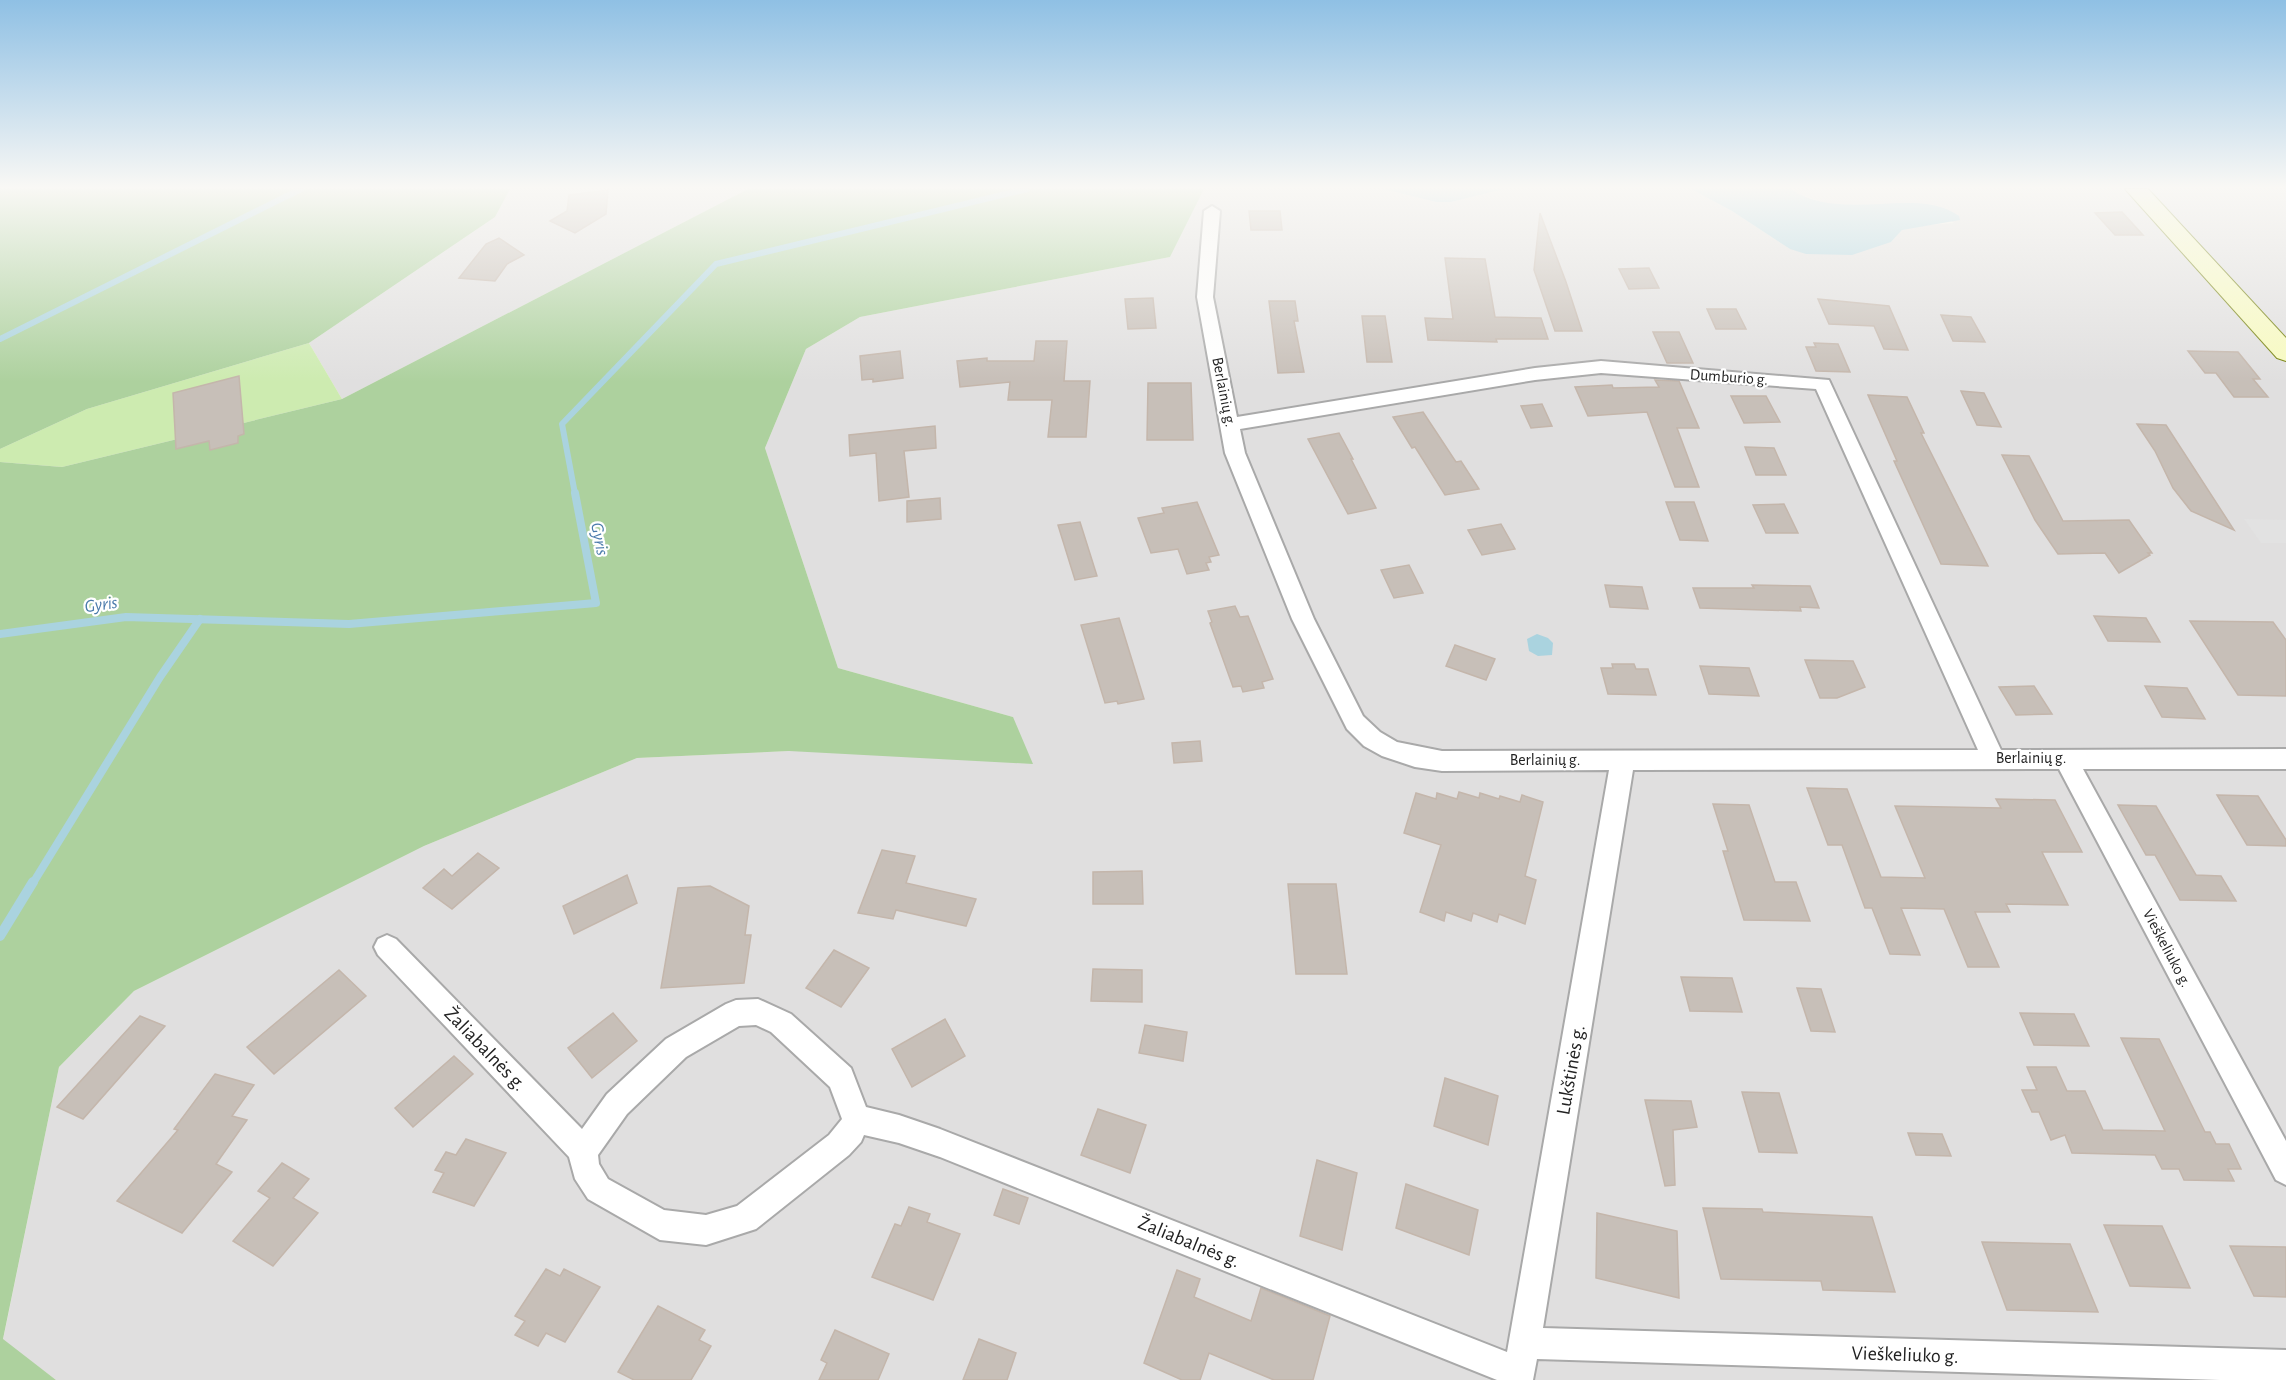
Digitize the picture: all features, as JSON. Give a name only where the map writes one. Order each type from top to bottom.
[{"type":"main road","points":[[2195,253],[2286,353]]},
{"type":"street","name":"Berlainių g.","points":[[1209,253],[1205,297],[1234,453],[1303,620],[1355,722],[1372,739],[1390,749],[1414,756],[1442,760],[2286,759]]},
{"type":"street","name":"Dumburio g.","points":[[1230,424],[1535,374],[1601,367],[1823,384],[1993,758]]},
{"type":"street","name":"Vieškeliuko g.","points":[[2065,758],[2286,1170]]},
{"type":"street","name":"Lukštinės g.","points":[[1521,1365],[1623,759]]},
{"type":"street","name":"Žaliabalnės g.","points":[[387,947],[584,1151],[585,1169],[597,1189],[660,1225],[706,1230],[745,1218],[839,1145],[851,1132],[856,1119],[899,1129],[940,1143],[1521,1365]]},
{"type":"street","points":[[584,1151],[616,1104],[676,1048],[736,1013],[758,1012],[781,1023],[842,1078],[856,1119]]},
{"type":"street","name":"Vieškeliuko g.","points":[[1521,1365],[2286,1366]]},
{"type":"shaded area","points":[[441,253],[623,253],[342,399],[309,343]]},
{"type":"shaded area","points":[[1172,253],[2286,253],[2286,1380],[56,1380],[3,1340],[59,1067],[134,991],[424,846],[637,758],[789,751],[1013,717],[838,668],[765,448],[806,349],[860,317],[1170,257]]},
{"type":"shaded area","points":[[2244,519],[2286,520],[2286,543],[2261,543]]},
{"type":"green space","points":[[0,253],[441,253],[309,343],[87,409],[0,449]]},
{"type":"green space","points":[[623,253],[1172,253],[1170,257],[860,317],[806,349],[765,448],[838,668],[1013,717],[1033,764],[789,751],[637,758],[424,846],[134,991],[59,1067],[3,1339],[56,1380],[0,1380],[0,462],[62,467],[342,399]]},
{"type":"green space","points":[[309,343],[342,399],[62,467],[0,462],[0,449],[87,409]]},
{"type":"water","points":[[1804,253],[1857,253],[1852,255]]},
{"type":"water","points":[[1537,634],[1548,638],[1553,643],[1552,655],[1538,656],[1529,651],[1527,639]]},
{"type":"building","points":[[479,253],[524,255],[507,264],[495,281],[459,278]]},
{"type":"building","points":[[1536,253],[1555,253],[1582,331],[1555,331],[1534,270]]},
{"type":"building","points":[[1445,258],[1485,259],[1495,317],[1541,318],[1548,339],[1496,339],[1497,342],[1428,340],[1425,318],[1453,319]]},
{"type":"building","points":[[1649,268],[1659,288],[1629,289],[1619,269]]},
{"type":"building","points":[[1153,298],[1156,328],[1128,329],[1125,299]]},
{"type":"building","points":[[1818,299],[1889,306],[1908,350],[1884,349],[1874,326],[1829,324]]},
{"type":"building","points":[[1269,301],[1295,301],[1298,321],[1294,321],[1304,372],[1278,373]]},
{"type":"building","points":[[1707,309],[1736,309],[1746,329],[1716,329]]},
{"type":"building","points":[[1941,315],[1971,317],[1985,342],[1953,341]]},
{"type":"building","points":[[1362,316],[1385,316],[1392,362],[1367,362]]},
{"type":"building","points":[[1653,332],[1679,332],[1693,363],[1667,363]]},
{"type":"building","points":[[1036,341],[1067,341],[1064,381],[1090,381],[1086,437],[1048,437],[1052,400],[1008,400],[1010,382],[960,387],[957,361],[987,358],[987,361],[1034,361]]},
{"type":"building","points":[[1814,343],[1838,344],[1850,372],[1816,371],[1806,347],[1816,347]]},
{"type":"building","points":[[900,351],[903,378],[873,382],[873,379],[862,380],[860,356]]},
{"type":"building","points":[[2188,351],[2238,352],[2260,379],[2253,379],[2268,397],[2234,397],[2216,373],[2205,373]]},
{"type":"building","points":[[239,376],[244,434],[238,436],[238,443],[210,450],[209,441],[176,449],[173,393]]},
{"type":"building","points":[[1655,380],[1679,381],[1699,428],[1677,428],[1699,487],[1675,487],[1647,412],[1588,416],[1575,387],[1612,385],[1613,388],[1659,387]]},
{"type":"building","points":[[1148,383],[1191,383],[1193,440],[1147,440]]},
{"type":"building","points":[[1961,391],[1984,393],[2001,427],[1977,425]]},
{"type":"building","points":[[1868,395],[1907,397],[1924,433],[1921,433],[1988,566],[1941,564],[1894,461],[1897,461]]},
{"type":"building","points":[[1731,396],[1766,396],[1780,422],[1744,423]]},
{"type":"building","points":[[1542,404],[1552,426],[1531,428],[1521,406]]},
{"type":"building","points":[[1423,412],[1456,462],[1461,461],[1479,489],[1445,495],[1393,417]]},
{"type":"building","points":[[2137,424],[2166,425],[2234,530],[2191,511],[2173,488],[2155,451]]},
{"type":"building","points":[[935,426],[936,448],[904,451],[909,497],[879,501],[876,453],[850,456],[849,435]]},
{"type":"building","points":[[1339,433],[1376,508],[1348,514],[1308,439]]},
{"type":"building","points":[[1745,447],[1774,448],[1786,475],[1756,475]]},
{"type":"building","points":[[2002,455],[2029,456],[2063,521],[2129,520],[2152,553],[2148,553],[2150,555],[2119,573],[2105,553],[2058,554],[2035,520]]},
{"type":"building","points":[[940,498],[941,519],[907,522],[907,501]]},
{"type":"building","points":[[1197,502],[1219,555],[1209,557],[1211,562],[1206,563],[1209,570],[1187,574],[1178,549],[1151,553],[1138,518],[1164,513],[1162,508]]},
{"type":"building","points":[[1666,502],[1694,502],[1708,541],[1680,540]]},
{"type":"building","points":[[1784,504],[1798,533],[1766,533],[1753,505]]},
{"type":"building","points":[[1080,522],[1097,576],[1075,580],[1058,525]]},
{"type":"building","points":[[1501,524],[1515,549],[1482,555],[1468,530]]},
{"type":"building","points":[[1409,565],[1423,593],[1394,598],[1381,570]]},
{"type":"building","points":[[1605,585],[1642,587],[1648,609],[1610,607]]},
{"type":"building","points":[[1752,585],[1810,586],[1819,608],[1800,607],[1801,611],[1700,608],[1693,588],[1754,588]]},
{"type":"building","points":[[1235,606],[1240,617],[1248,616],[1273,679],[1262,682],[1264,688],[1243,692],[1241,686],[1233,687],[1210,623],[1212,622],[1208,611]]},
{"type":"building","points":[[2094,616],[2146,618],[2160,642],[2108,641]]},
{"type":"building","points":[[1119,618],[1144,699],[1118,704],[1117,701],[1105,703],[1081,625]]},
{"type":"building","points":[[2190,621],[2273,622],[2286,640],[2286,696],[2238,695]]},
{"type":"building","points":[[1455,645],[1495,659],[1486,680],[1446,666]]},
{"type":"building","points":[[1805,660],[1853,661],[1865,687],[1837,698],[1820,698]]},
{"type":"building","points":[[1612,664],[1634,664],[1636,669],[1648,669],[1656,695],[1608,694],[1601,668],[1613,668]]},
{"type":"building","points":[[1700,666],[1749,668],[1759,696],[1709,694]]},
{"type":"building","points":[[2034,686],[2052,714],[2016,715],[1999,687]]},
{"type":"building","points":[[2145,686],[2187,688],[2205,719],[2162,717]]},
{"type":"building","points":[[1200,741],[1202,761],[1174,763],[1172,743]]},
{"type":"building","points":[[1807,788],[1847,789],[1881,877],[1925,878],[1895,806],[2001,808],[1996,799],[2055,800],[2082,852],[2042,852],[2068,905],[2006,904],[2010,912],[1975,912],[1999,967],[1968,967],[1944,909],[1901,908],[1920,955],[1890,954],[1872,908],[1865,908],[1842,845],[1828,845]]},
{"type":"building","points":[[1459,792],[1479,798],[1480,793],[1499,799],[1500,796],[1520,802],[1522,795],[1543,802],[1525,876],[1536,880],[1525,924],[1499,914],[1497,922],[1473,913],[1471,921],[1446,912],[1444,921],[1420,912],[1441,845],[1404,833],[1416,793],[1436,799],[1437,793],[1457,799]]},
{"type":"building","points":[[2217,795],[2258,796],[2286,840],[2286,846],[2247,845]]},
{"type":"building","points":[[1713,804],[1749,805],[1775,882],[1796,882],[1810,921],[1744,920],[1723,851],[1728,851]]},
{"type":"building","points":[[2118,805],[2156,806],[2196,875],[2221,876],[2236,901],[2180,900],[2155,855],[2146,855]]},
{"type":"building","points":[[882,850],[915,856],[906,883],[976,899],[966,926],[896,910],[893,919],[858,913]]},
{"type":"building","points":[[478,853],[499,868],[452,909],[423,888],[444,869],[452,876]]},
{"type":"building","points":[[1142,871],[1143,904],[1093,904],[1093,872]]},
{"type":"building","points":[[627,875],[637,903],[574,934],[563,906]]},
{"type":"building","points":[[1288,884],[1336,884],[1347,974],[1296,974]]},
{"type":"building","points":[[710,886],[749,906],[745,935],[751,935],[744,983],[661,988],[678,888]]},
{"type":"building","points":[[834,950],[869,968],[841,1007],[806,988]]},
{"type":"building","points":[[1093,969],[1142,970],[1142,1002],[1091,1001]]},
{"type":"building","points":[[339,970],[366,996],[274,1074],[247,1047]]},
{"type":"building","points":[[1681,977],[1732,978],[1742,1012],[1690,1011]]},
{"type":"building","points":[[1797,988],[1821,989],[1835,1032],[1811,1031]]},
{"type":"building","points":[[613,1013],[637,1041],[592,1078],[568,1048]]},
{"type":"building","points":[[2020,1013],[2074,1014],[2089,1046],[2034,1045]]},
{"type":"building","points":[[140,1016],[165,1026],[83,1119],[57,1107]]},
{"type":"building","points":[[945,1019],[965,1056],[912,1087],[892,1049]]},
{"type":"building","points":[[1145,1025],[1187,1032],[1183,1061],[1139,1053]]},
{"type":"building","points":[[2121,1038],[2159,1039],[2205,1132],[2210,1132],[2216,1144],[2229,1144],[2241,1169],[2228,1169],[2234,1181],[2184,1180],[2179,1169],[2162,1169],[2155,1155],[2072,1153],[2065,1135],[2051,1140],[2039,1112],[2032,1112],[2022,1090],[2037,1090],[2027,1067],[2056,1067],[2067,1091],[2085,1091],[2103,1130],[2165,1131]]},
{"type":"building","points":[[454,1056],[473,1074],[413,1127],[395,1108]]},
{"type":"building","points":[[215,1074],[254,1085],[232,1116],[247,1120],[216,1164],[232,1172],[182,1233],[117,1201],[178,1130],[174,1129]]},
{"type":"building","points":[[1445,1078],[1498,1096],[1488,1145],[1434,1126]]},
{"type":"building","points":[[1742,1092],[1779,1093],[1797,1153],[1759,1152]]},
{"type":"building","points":[[1645,1100],[1691,1101],[1697,1127],[1673,1130],[1675,1185],[1665,1186]]},
{"type":"building","points":[[1098,1109],[1146,1125],[1130,1173],[1081,1155]]},
{"type":"building","points":[[1908,1133],[1942,1134],[1951,1156],[1916,1155]]},
{"type":"building","points":[[466,1139],[506,1153],[474,1206],[433,1192],[444,1173],[435,1170],[446,1152],[456,1155]]},
{"type":"building","points":[[1317,1160],[1357,1173],[1342,1250],[1300,1236]]},
{"type":"building","points":[[282,1163],[309,1179],[293,1198],[318,1213],[273,1266],[233,1241],[270,1198],[258,1191]]},
{"type":"building","points":[[1406,1184],[1478,1210],[1469,1255],[1396,1228]]},
{"type":"building","points":[[1003,1189],[1028,1198],[1019,1224],[994,1215]]},
{"type":"building","points":[[909,1207],[930,1214],[927,1222],[960,1234],[933,1300],[872,1277],[895,1224],[901,1226]]},
{"type":"building","points":[[1703,1208],[1762,1209],[1763,1212],[1872,1217],[1895,1292],[1823,1290],[1821,1281],[1721,1279]]},
{"type":"building","points":[[1597,1213],[1677,1231],[1679,1298],[1596,1278]]},
{"type":"building","points":[[2104,1225],[2162,1226],[2190,1288],[2130,1286]]},
{"type":"building","points":[[1982,1242],[2070,1244],[2098,1312],[2007,1310]]},
{"type":"building","points":[[2230,1246],[2286,1247],[2286,1297],[2254,1296]]},
{"type":"building","points":[[546,1269],[560,1276],[564,1269],[600,1287],[565,1342],[546,1333],[538,1346],[515,1335],[525,1321],[515,1316]]},
{"type":"building","points":[[1177,1270],[1200,1279],[1194,1297],[1251,1321],[1261,1288],[1330,1316],[1313,1380],[1274,1380],[1209,1353],[1200,1380],[1182,1380],[1144,1363]]},
{"type":"building","points":[[658,1306],[705,1330],[699,1340],[711,1346],[691,1380],[634,1380],[618,1372]]},
{"type":"building","points":[[835,1330],[889,1354],[878,1380],[819,1380],[827,1363],[821,1360]]},
{"type":"building","points":[[979,1339],[1016,1353],[1007,1380],[963,1380]]},
{"type":"waterway","points":[[0,339],[172,253]]},
{"type":"waterway","name":"Gyris","points":[[575,494],[562,424],[716,264],[760,253]]},
{"type":"waterway","name":"Gyris","points":[[200,619],[349,624],[596,603],[575,493]]},
{"type":"waterway","name":"Gyris","points":[[0,634],[126,617],[200,619]]},
{"type":"waterway","points":[[33,883],[160,677],[200,619]]},
{"type":"waterway","points":[[0,936],[33,882]]}]
